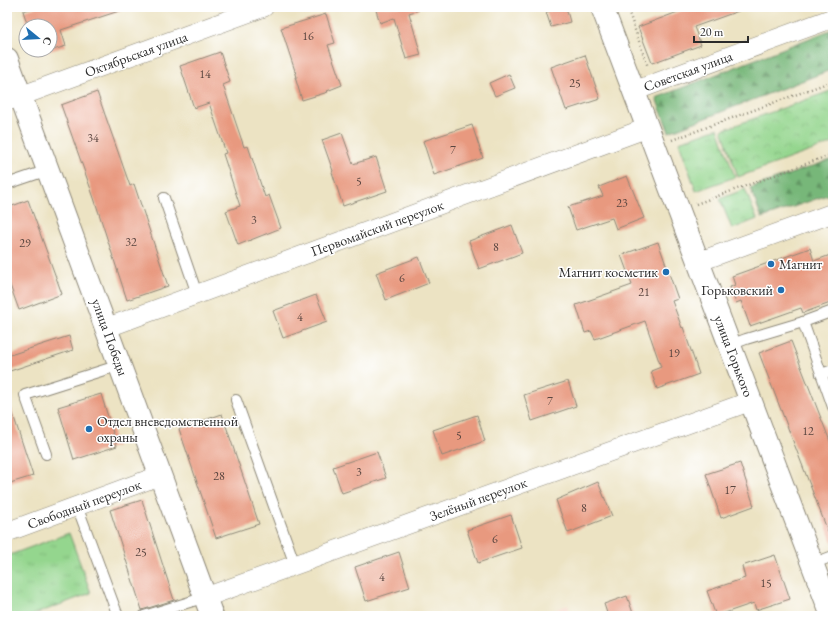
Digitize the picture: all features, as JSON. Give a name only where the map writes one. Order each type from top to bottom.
[{"type":"street","name":"Октябрьская улица","points":[[14,99],[264,7]]},
{"type":"street","name":"улица Горького","points":[[602,7],[832,616]]},
{"type":"street","name":"Советская улица","points":[[634,91],[833,18]]},
{"type":"street","name":"улица Победы","points":[[7,59],[14,99],[48,170],[209,607]]},
{"type":"street","name":"Первомайский переулок","points":[[106,328],[647,128]]},
{"type":"street","points":[[698,262],[833,213]]},
{"type":"street","name":"Зелёный переулок","points":[[209,607],[296,565],[751,401]]},
{"type":"street","name":"Свободный переулок","points":[[7,532],[161,475]]},
{"type":"lane","points":[[7,184],[48,170]]},
{"type":"lane","points":[[164,198],[197,294]]},
{"type":"lane","points":[[730,345],[833,311]]},
{"type":"lane","points":[[803,322],[833,407]]},
{"type":"lane","points":[[46,454],[26,395],[120,365]]},
{"type":"lane","points":[[821,374],[833,370]]},
{"type":"lane","points":[[236,400],[296,565]]},
{"type":"lane","points":[[77,506],[118,616]]},
{"type":"lane","points":[[812,564],[833,556]]},
{"type":"lane","points":[[144,616],[209,607]]},
{"type":"path","points":[[667,141],[833,81]]},
{"type":"path","points":[[692,206],[833,154]]},
{"type":"shaded area","points":[[568,605],[571,616],[538,616]]},
{"type":"green space","points":[[833,29],[833,69],[669,132],[656,98]]},
{"type":"green space","points":[[833,90],[833,143],[738,177],[722,130]]},
{"type":"green space","points":[[718,128],[735,177],[696,191],[679,142]]},
{"type":"green space","points":[[833,159],[833,193],[762,218],[750,188]]},
{"type":"green space","points":[[745,189],[757,219],[732,229],[720,199]]},
{"type":"green space","points":[[69,533],[91,593],[30,616],[7,616],[7,556]]},
{"type":"building","points":[[36,7],[121,7],[122,10],[61,30],[66,46],[58,48],[58,18],[25,18],[23,11]]},
{"type":"building","points":[[375,7],[419,7],[419,10],[409,13],[421,55],[406,59],[394,18],[380,23]]},
{"type":"building","points":[[566,7],[570,22],[551,27],[546,12]]},
{"type":"building","points":[[691,7],[743,7],[744,9],[694,27],[701,45],[652,63],[638,27]]},
{"type":"building","points":[[326,14],[335,43],[328,45],[342,85],[327,91],[328,92],[302,100],[295,77],[297,77],[281,28]]},
{"type":"building","points":[[220,52],[230,82],[223,85],[244,147],[248,146],[265,197],[269,195],[281,228],[238,245],[226,211],[240,206],[223,154],[226,153],[209,103],[194,108],[180,66]]},
{"type":"building","points":[[585,55],[600,99],[566,110],[551,67]]},
{"type":"building","points":[[509,74],[515,88],[495,96],[489,83]]},
{"type":"building","points":[[97,92],[130,186],[134,184],[168,286],[127,300],[94,198],[61,105]]},
{"type":"building","points":[[472,125],[483,158],[434,175],[423,141]]},
{"type":"building","points":[[342,133],[353,164],[376,157],[387,191],[343,206],[322,140]]},
{"type":"building","points":[[627,176],[644,218],[616,229],[612,218],[576,230],[568,207],[603,196],[599,187]]},
{"type":"building","points":[[28,200],[62,294],[19,310],[7,277],[7,208]]},
{"type":"building","points":[[512,225],[522,253],[479,269],[469,241]]},
{"type":"building","points":[[658,242],[678,299],[672,301],[682,328],[683,327],[699,374],[657,389],[651,371],[661,367],[645,321],[595,339],[591,331],[585,333],[576,305],[632,285],[621,255]]},
{"type":"building","name":"Горьковский","points":[[810,248],[814,261],[833,254],[833,302],[803,313],[801,308],[750,326],[741,301],[736,303],[730,287],[735,285],[732,276]]},
{"type":"building","points":[[419,257],[429,283],[386,300],[376,273]]},
{"type":"building","points":[[316,295],[327,322],[283,338],[273,311]]},
{"type":"building","points":[[69,336],[73,350],[7,372],[7,356]]},
{"type":"building","points":[[791,341],[833,449],[833,542],[759,353]]},
{"type":"building","points":[[568,381],[576,406],[532,421],[524,395]]},
{"type":"building","points":[[101,394],[117,446],[74,460],[58,407]]},
{"type":"building","points":[[7,405],[10,405],[33,476],[10,483],[7,474]]},
{"type":"building","points":[[222,414],[259,524],[216,538],[179,429]]},
{"type":"building","points":[[477,415],[485,441],[442,456],[433,430]]},
{"type":"building","points":[[377,452],[386,478],[342,493],[333,467]]},
{"type":"building","points":[[740,463],[754,506],[721,518],[706,474]]},
{"type":"building","points":[[598,482],[612,516],[568,533],[556,500]]},
{"type":"building","points":[[142,500],[174,600],[142,610],[110,510]]},
{"type":"building","points":[[511,515],[522,548],[478,563],[467,530]]},
{"type":"building","points":[[399,552],[410,587],[366,601],[355,567]]},
{"type":"building","points":[[775,555],[790,599],[756,610],[754,603],[716,616],[707,591],[745,578],[742,566]]},
{"type":"building","points":[[627,596],[634,616],[608,616],[604,604]]},
{"type":"place","name":"Магнит","points":[[771,264]]},
{"type":"place","name":"Магнит косметик","points":[[666,272]]},
{"type":"place","name":"Горьковский","points":[[781,290]]},
{"type":"place","name":"Отдел вневедомственной охраны","points":[[89,429]]}]
